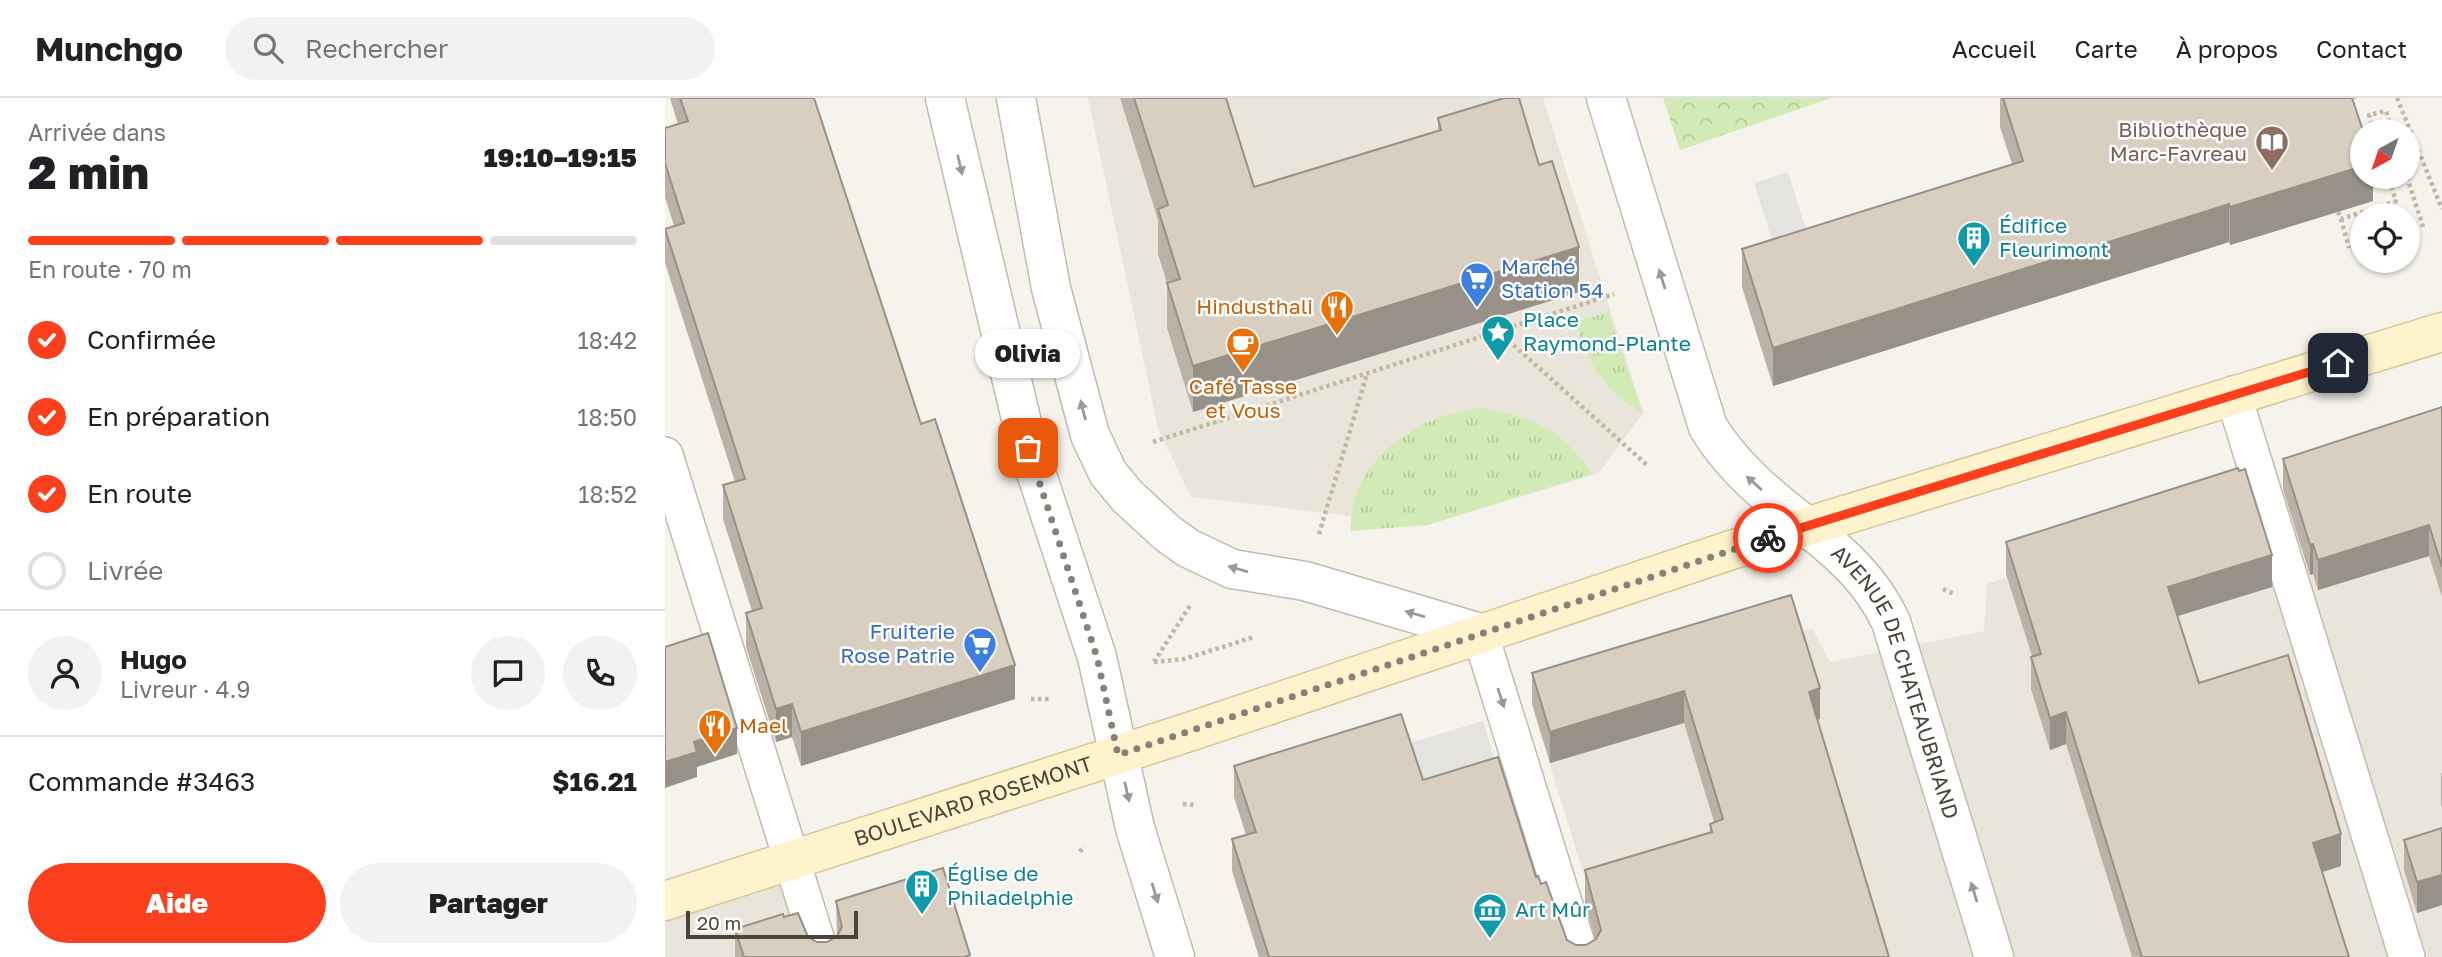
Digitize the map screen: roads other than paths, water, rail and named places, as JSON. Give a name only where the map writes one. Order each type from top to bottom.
[{"type":"main road","name":"BOULEVARD ROSEMONT","points":[[665,901],[1118,755],[1806,526],[2442,332]]},
{"type":"street","points":[[945,98],[1028,448],[1097,657],[1135,828],[1175,957]]},
{"type":"street","points":[[1016,98],[1051,288],[1090,435],[1108,473],[1157,525],[1188,548],[1215,562],[1265,577],[1305,581],[1480,633]]},
{"type":"street","name":"AVENUE DE CHATEAUBRIAND","points":[[1606,98],[1708,427],[1721,449],[1745,475],[1861,573],[1879,596],[1891,622],[1994,957]]},
{"type":"lane","points":[[2233,394],[2407,957]]},
{"type":"lane","points":[[665,454],[822,957]]},
{"type":"lane","points":[[1480,633],[1581,957]]},
{"type":"place","name":"Bibliothèque Marc-Favreau","points":[[2272,172]]},
{"type":"place","name":"Édifice Fleurimont","points":[[1974,268]]},
{"type":"place","name":"Marché Station 54","points":[[1477,309]]},
{"type":"place","name":"Hindusthali","points":[[1337,337]]},
{"type":"place","name":"Place Raymond-Plante","points":[[1498,362]]},
{"type":"place","name":"Café Tasse et Vous","points":[[1243,374]]},
{"type":"place","name":"Olivia","points":[[1028,448]]},
{"type":"place","name":"Fruiterie Rose Patrie","points":[[980,674]]},
{"type":"place","name":"Mael","points":[[715,756]]},
{"type":"place","name":"Église de Philadelphie","points":[[922,916]]},
{"type":"place","name":"Art Mûr","points":[[1490,940]]}]
